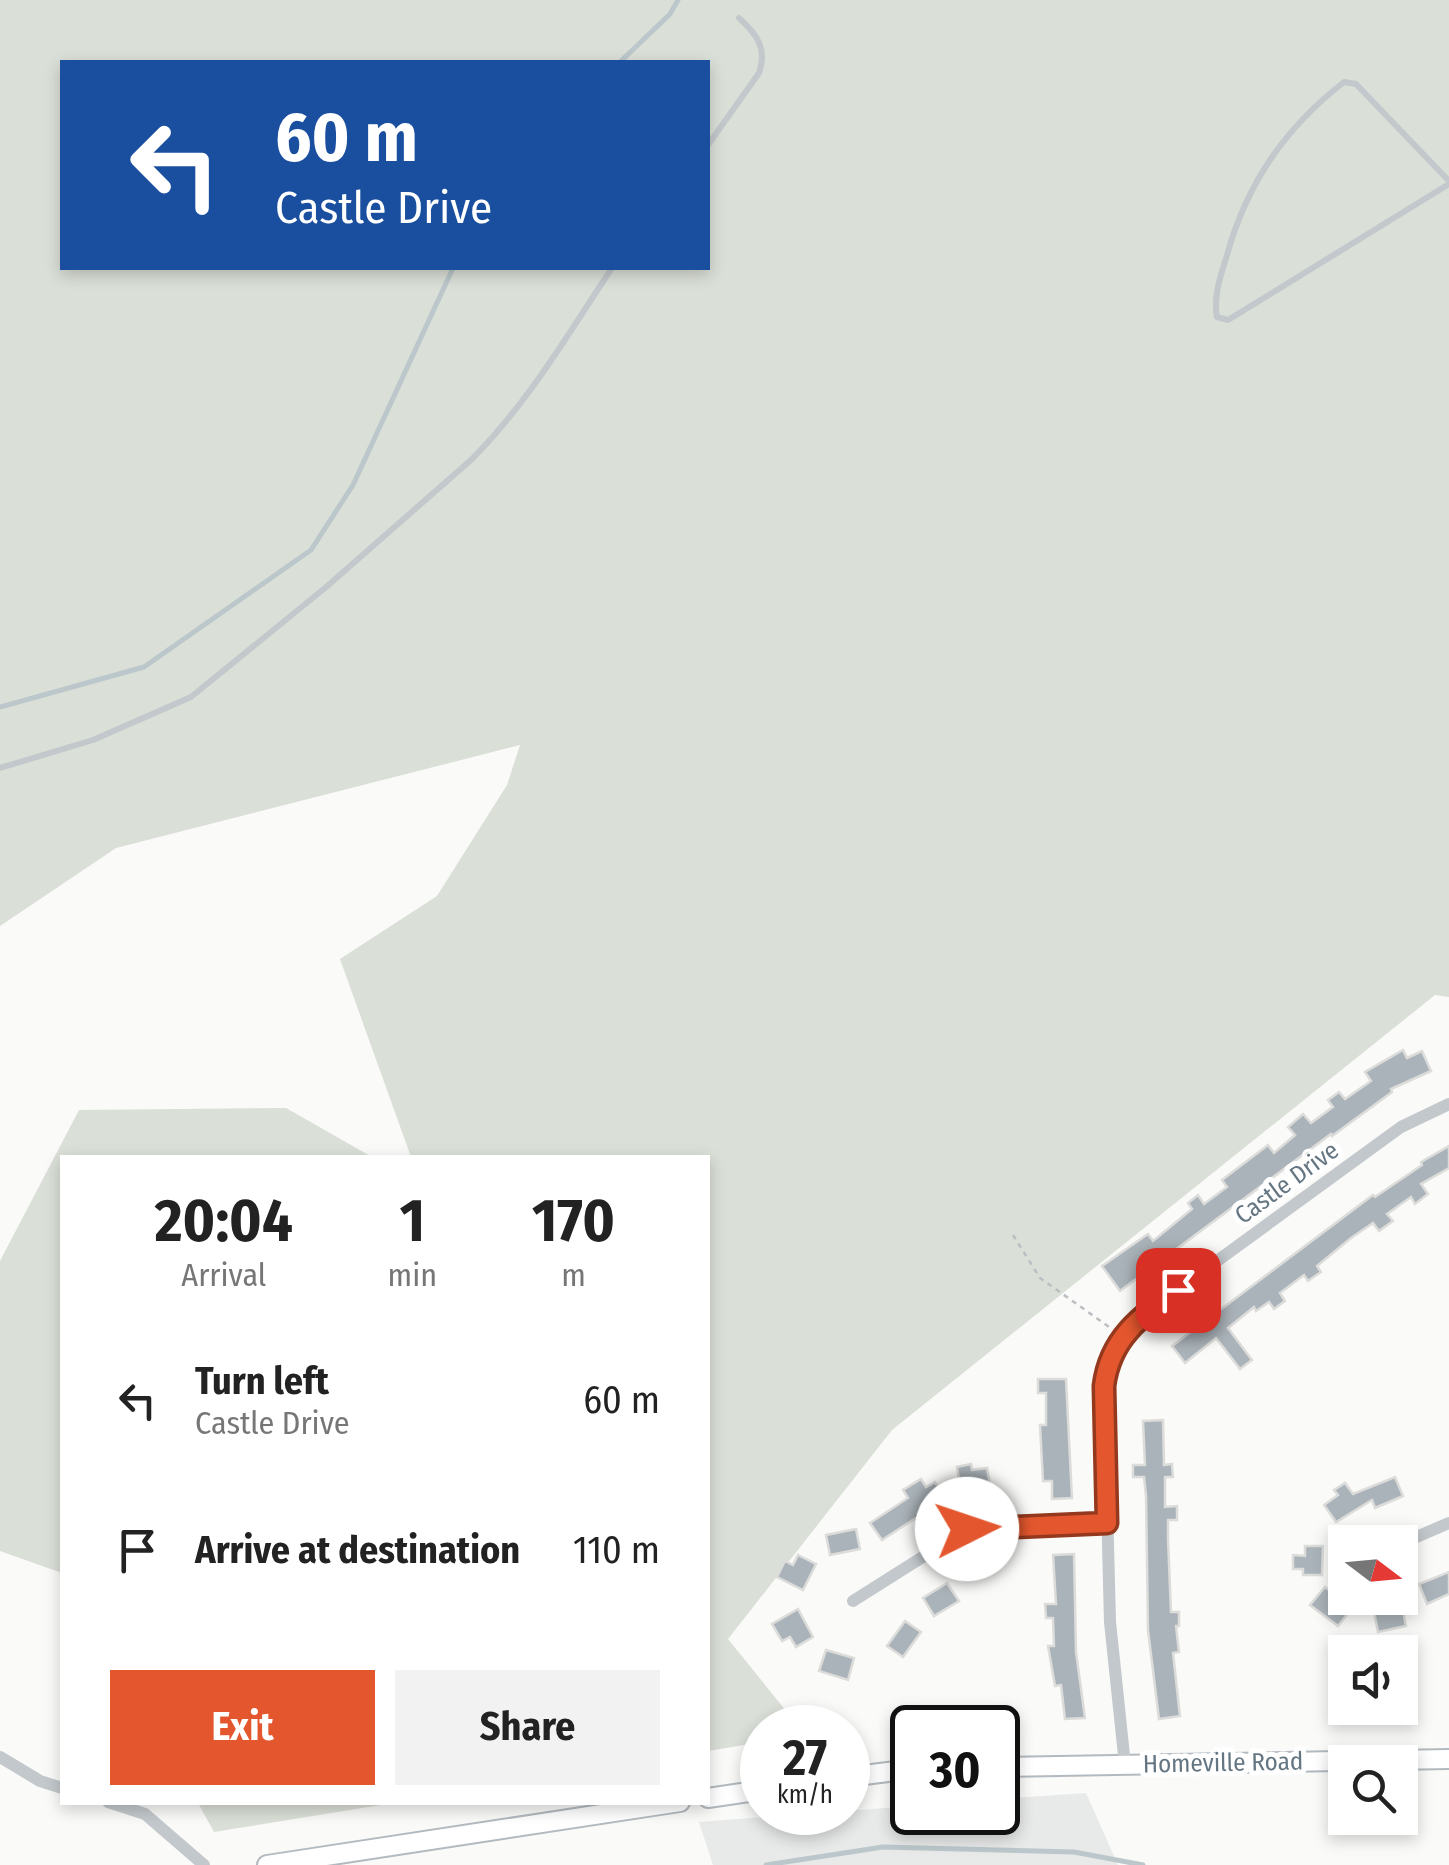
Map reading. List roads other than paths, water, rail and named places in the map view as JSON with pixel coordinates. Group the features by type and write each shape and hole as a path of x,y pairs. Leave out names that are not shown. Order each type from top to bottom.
{"street":[{"name":"Castle Drive","path":"1107,1523 1104,1386 1106,1367 1121,1336 1148,1312 1401,1127 1449,1104"},
{"path":"853,1601 967,1529 1107,1523 1111,1636 1125,1764"},
{"path":"1418,1536 1449,1523"},
{"path":"0,1758 40,1781 60,1787"},
{"name":"Homeville Road","path":"1020,1766 1449,1759"},
{"path":"710,1798 740,1793"},
{"path":"117,1805 145,1814 204,1865"},
{"path":"268,1865 660,1805"}],"lane":[{"path":"710,142 763,63 762,46 753,30 739,18"},
{"path":"1344,82 1356,84 1449,182 1228,320 1218,317 1221,275 1236,221 1254,184 1272,152 1291,130 1344,82"},
{"path":"0,768 93,740 191,698 266,638 501,430 611,270"}],"waterway":[{"path":"622,60 670,14 678,0"},
{"path":"0,707 144,667 311,550 353,485 452,270"},
{"path":"766,1865 883,1847 1074,1852 1143,1865"}]}
